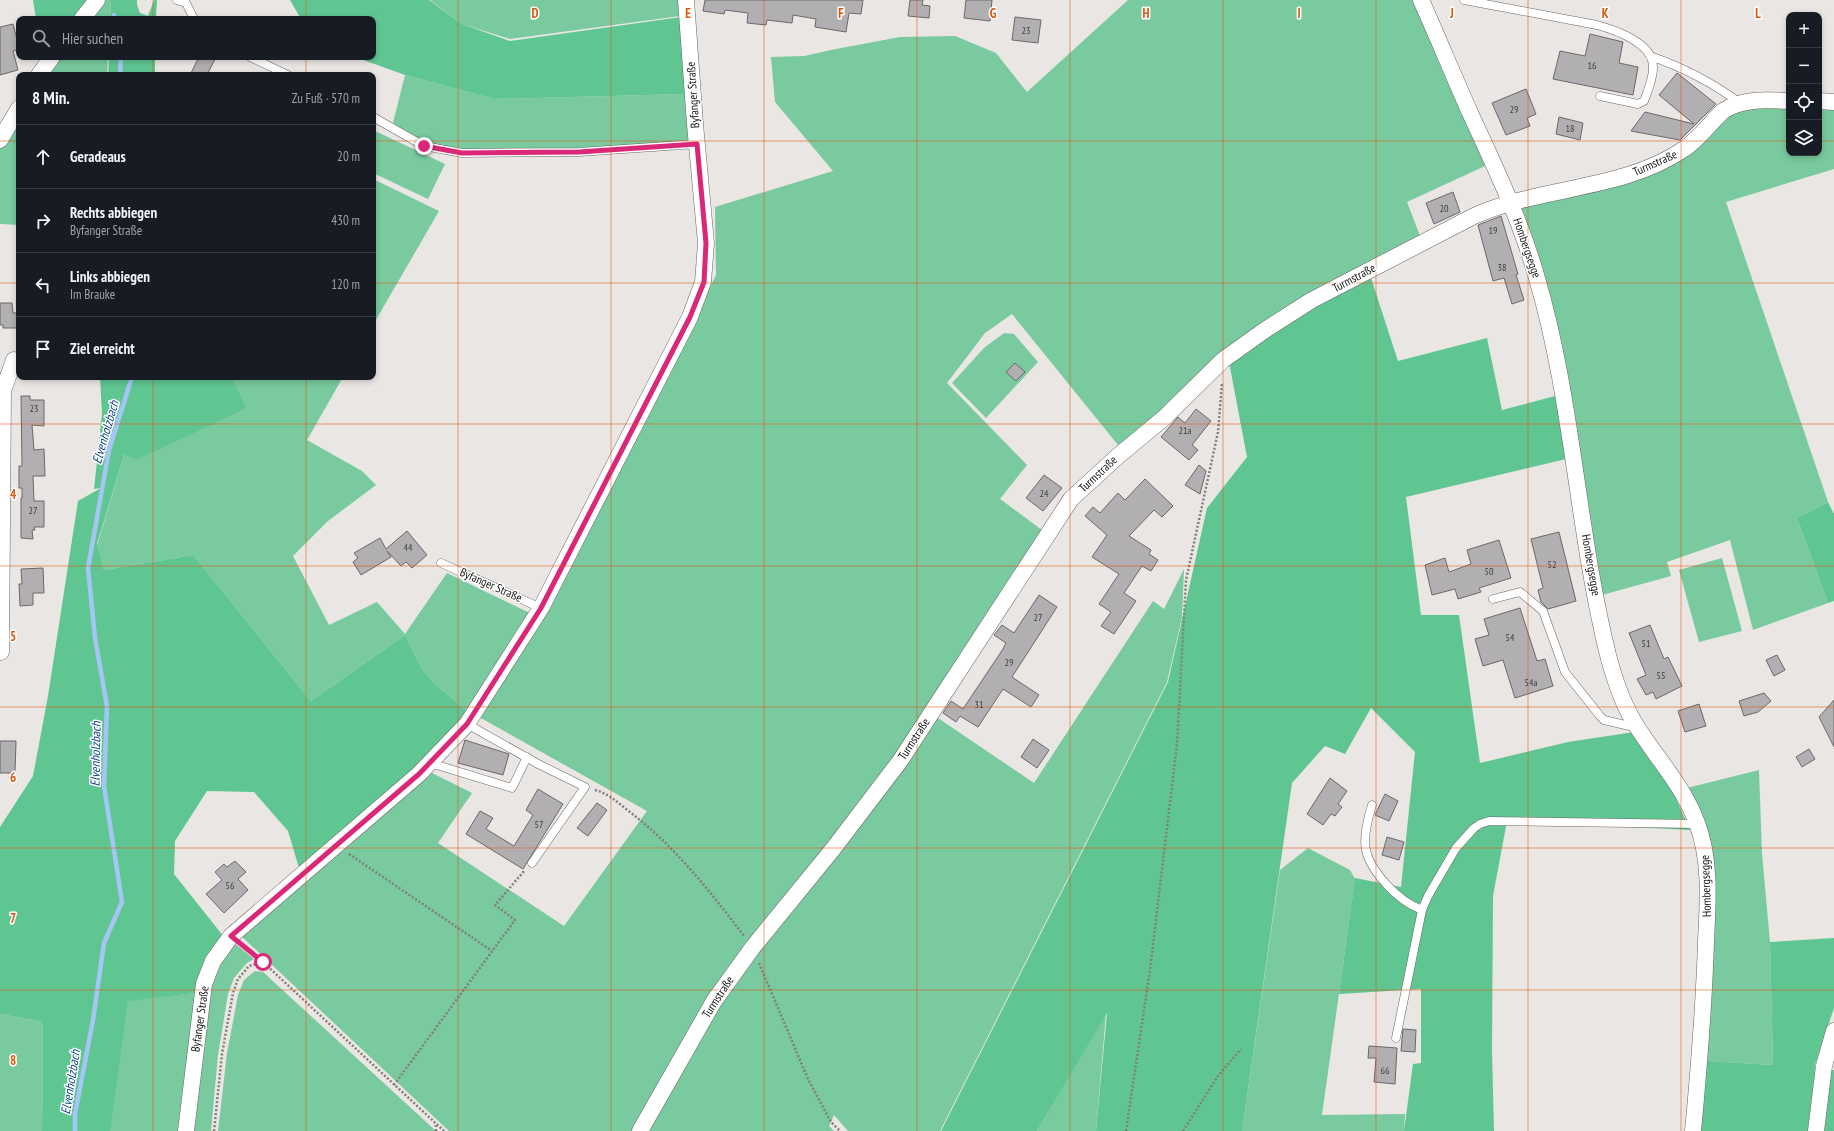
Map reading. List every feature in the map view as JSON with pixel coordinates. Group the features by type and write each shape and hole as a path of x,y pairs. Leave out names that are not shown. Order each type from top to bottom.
{"street":[{"path":"84,16 97,0"},
{"name":"Byfanger Straße","path":"186,1131 204,984 213,961 231,936 430,763 467,724 541,608 690,317 704,282 706,243 686,0"},
{"name":"Hombergsegge","path":"1422,0 1463,97 1511,203 1536,275 1554,349 1592,574 1609,659 1627,708 1638,728 1679,784 1698,824 1704,845 1706,860 1707,912 1701,1038 1693,1131"},
{"path":"42,72 50,60"},
{"name":"Turmstraße","path":"640,1131 714,1001 753,947 833,849 900,761 1034,553 1071,499 1118,456 1164,418 1223,360 1265,330 1312,300 1467,219 1493,208 1511,203 1632,174 1660,162 1686,148 1723,110 1730,106 1740,103 1769,100 1786,101"},
{"path":"1822,102 1834,102"},
{"path":"0,140 16,113"},
{"path":"1,652 3,391 14,360"},
{"path":"1816,1131 1824,1066 1834,1031"}],"lane":[{"path":"176,0 186,3 192,16"},
{"path":"1464,0 1609,28 1631,38 1650,56 1690,72 1723,90 1740,103"},
{"path":"1600,96 1638,104 1643,103 1654,68 1650,56"},
{"path":"256,60 282,72"},
{"path":"376,119 424,146 462,153 579,152 697,144"},
{"name":"Byfanger Straße","path":"441,563 541,608"},
{"path":"1493,599 1520,592 1543,612 1565,672 1600,716 1604,720 1638,728"},
{"path":"467,724 526,758 584,787 532,864"},
{"path":"430,763 512,788 526,758"},
{"path":"1372,805 1365,836 1365,847 1371,866 1397,895 1413,906 1422,910"},
{"path":"1396,1038 1422,910 1435,882 1456,848 1469,833 1480,824 1489,821 1698,824"}],"path":[{"path":"1126,1131 1150,970 1177,744 1186,580 1218,432 1223,360"},
{"path":"584,787 604,793 649,826 704,884 753,947 808,1079 831,1122 840,1131"},
{"path":"336,845 492,951"},
{"path":"394,1085 515,920 495,905 532,864"},
{"path":"231,936 263,962 444,1131"},
{"path":"214,1131 222,1054 232,992 238,979 250,966 263,962"},
{"path":"1183,1131 1218,1076 1241,1049"},
{"path":"436,1124 436,1131"}],"green space":[{"path":"33,0 91,0 79,16 36,16"},
{"path":"102,0 111,0 110,16 89,16"},
{"path":"111,0 137,0 140,13 148,16 110,16"},
{"path":"154,0 157,0 156,16 148,16"},
{"path":"290,0 429,0 462,24 510,41 681,17 686,94 494,99 405,75 363,60 376,60 376,16 299,16"},
{"path":"430,0 679,0 680,16 510,39 462,24"},
{"path":"1128,0 1416,0 1485,166 1407,202 1420,236 1310,297 1118,445 1012,314 985,333 947,383 1027,465 1000,499 1042,530 892,762 781,909 634,1131 449,1131 239,934 432,773 472,793 438,843 564,926 647,811 479,717 655,399 716,275 715,207 833,171 775,102 771,57 804,56 900,37 955,36 996,53 1027,92"},
{"path":"55,60 108,60 107,72 46,72"},
{"path":"109,60 155,60 155,72 108,72"},
{"path":"405,75 494,99 686,94 689,141 577,148 462,150 426,143 393,123"},
{"path":"1744,106 1786,106 1786,156 1822,156 1822,106 1834,106 1834,169 1726,202 1828,502 1797,518 1828,603 1753,630 1730,540 1667,562 1671,576 1602,595 1577,435 1553,311 1522,209 1538,202 1614,185"},
{"path":"16,119 16,225 0,224 0,148"},
{"path":"376,131 445,164 428,199 376,174"},
{"path":"376,180 439,211 376,320"},
{"path":"1370,275 1398,361 1487,338 1502,410 1555,396 1566,459 1406,497 1421,615 1459,615 1480,763 1568,742 1634,732 1666,776 1690,830 1507,821 1493,896 1492,1052 1494,1131 1404,1131 1413,1064 1421,1063 1421,989 1339,994 1355,878 1401,887 1415,752 1371,708 1345,754 1325,746 1292,783 1242,1131 1096,1131 1107,1013 1037,1131 941,1131 1168,682 1207,508 1247,457 1229,362 1266,334"},
{"path":"1004,333 1014,334 1038,362 986,418 952,383 984,348"},
{"path":"100,380 233,380 247,408 138,459 124,455 97,544 104,570 193,555 311,701 405,635 422,669 436,685 468,712 432,756 299,868 288,831 254,792 207,791 175,841 174,874 224,937 196,993 128,1001 110,1131 42,1131 43,1022 0,1014 0,827 33,776 48,696 78,501 101,488 94,489 102,414"},
{"path":"233,380 341,380 307,440 362,471 376,485 328,521 293,556 329,625 377,602 405,634 447,573 532,614 469,713 436,685 422,669 405,635 311,701 193,555 104,570 97,546 124,455 131,458 247,408"},
{"path":"1828,502 1834,514 1834,601 1828,603 1797,518"},
{"path":"1722,558 1742,631 1699,642 1679,570"},
{"path":"1184,569 1182,617 1167,682 940,1131 848,1131 834,1115 829,1126 834,1131 643,1131 702,1026 935,716 1034,783 1153,601 1164,609"},
{"path":"1759,770 1762,854 1770,942 1773,1065 1707,1061 1712,939 1687,788"},
{"path":"1308,848 1350,870 1355,879 1322,1115 1405,1114 1404,1131 1242,1131 1280,870"},
{"path":"1834,938 1834,1008 1815,1065 1813,1131 1699,1131 1707,1061 1773,1065 1770,942"},
{"path":"233,942 254,959 247,963 234,978 228,994 218,1055 211,1131 193,1131 212,982 220,961"},
{"path":"255,971 263,972 436,1131 218,1131 227,1053 238,995 244,980"},
{"path":"196,993 179,1131 109,1131 128,1000"},
{"path":"1106,1013 1096,1131 1037,1131"},
{"path":"0,1014 43,1022 42,1131 0,1131"},
{"path":"1826,1070 1834,1070 1834,1131 1823,1131"}],"building":[{"path":"705,0 863,0 861,14 849,13 846,32 815,27 816,19 793,15 792,23 767,20 766,25 747,23 748,13 725,10 724,14 703,11"},
{"path":"910,0 923,0 922,5 930,6 929,18 908,16"},
{"path":"966,0 992,0 990,21 964,18"},
{"path":"1015,17 1041,20 1038,43 1012,40"},
{"path":"13,24 16,36 16,50 13,51 18,70 0,75 0,27"},
{"path":"1590,34 1623,42 1619,63 1638,67 1633,95 1553,79 1560,51 1585,56"},
{"path":"198,60 214,60 208,72 192,72"},
{"path":"1677,73 1716,104 1680,140 1631,131 1645,112 1694,124 1659,95"},
{"path":"1526,89 1536,114 1527,118 1530,126 1506,135 1492,103"},
{"path":"1559,117 1583,123 1580,140 1556,134"},
{"path":"1453,192 1460,212 1434,224 1426,203"},
{"path":"1501,216 1524,300 1512,304 1504,278 1493,281 1478,225"},
{"path":"0,303 12,303 13,313 16,313 16,328 3,328 3,325 0,325"},
{"path":"1015,363 1025,372 1016,381 1006,372"},
{"path":"21,396 30,396 30,400 44,400 44,426 32,425 34,450 44,449 45,476 33,476 34,501 44,501 44,527 34,527 35,530 32,530 33,539 21,538 22,488 19,488 19,466 22,466"},
{"path":"1196,409 1211,421 1192,445 1198,450 1189,460 1161,437 1178,417 1185,423"},
{"path":"1199,465 1206,471 1200,494 1185,485"},
{"path":"1044,475 1062,488 1043,511 1026,498"},
{"path":"1145,479 1173,506 1162,517 1154,510 1129,536 1151,550 1149,554 1158,560 1151,571 1142,566 1124,593 1136,601 1114,634 1101,626 1111,612 1099,604 1119,574 1092,557 1107,535 1085,516 1093,507 1100,513 1118,493 1125,500"},
{"path":"407,531 427,555 412,568 406,562 401,566 387,551 391,557 361,575 353,562 358,558 354,553 380,538 386,549"},
{"path":"1559,532 1576,601 1548,609 1541,602 1538,590 1543,588 1531,539"},
{"path":"1499,540 1511,578 1479,588 1481,592 1458,599 1455,589 1432,595 1425,565 1445,558 1449,572 1471,564 1467,550"},
{"path":"43,568 44,593 33,593 33,605 20,606 19,584 22,584 21,569"},
{"path":"1039,595 1057,607 1012,677 1039,695 1031,707 1003,689 978,727 960,716 956,722 943,713 951,701 963,709 1006,643 994,635 1002,625 1014,633"},
{"path":"1520,608 1537,661 1545,659 1553,686 1515,698 1503,660 1483,666 1475,639 1489,635 1484,619"},
{"path":"1650,625 1664,659 1668,657 1682,686 1656,699 1653,692 1646,695 1637,679 1646,675 1629,633"},
{"path":"1777,655 1785,670 1774,676 1766,660"},
{"path":"1764,693 1771,701 1758,712 1744,716 1739,701"},
{"path":"1834,700 1834,747 1819,717"},
{"path":"1699,704 1706,726 1685,732 1678,711"},
{"path":"1033,739 1049,750 1037,768 1021,757"},
{"path":"465,740 509,754 503,775 458,763"},
{"path":"0,741 16,741 15,773 0,773"},
{"path":"1809,749 1815,759 1802,767 1796,757"},
{"path":"1330,778 1347,791 1338,804 1342,807 1335,816 1331,814 1323,825 1307,814"},
{"path":"538,789 563,804 523,869 466,834 480,811 493,818 486,829 514,846 533,815 526,810"},
{"path":"1385,794 1398,801 1389,821 1375,815"},
{"path":"597,803 607,810 588,836 577,828"},
{"path":"1387,837 1404,842 1399,860 1382,855"},
{"path":"235,861 246,872 238,879 248,890 224,913 206,894 222,880 215,872 224,864 227,867"},
{"path":"1403,1029 1416,1030 1415,1052 1401,1051"},
{"path":"1369,1046 1397,1048 1395,1084 1374,1082 1376,1058 1368,1058"}],"waterway":[{"name":"Elvenholzbach","path":"120,72 121,60"},
{"name":"Elvenholzbach","path":"75,1131 75,1114 93,1020 104,943 122,902 104,786 107,706 95,638 88,568 109,450 131,380"}],"route":[{"path":"263,962 231,936 419,774 467,724 541,608 690,317 704,282 706,243 697,144 579,152 462,153 424,146"}]}
